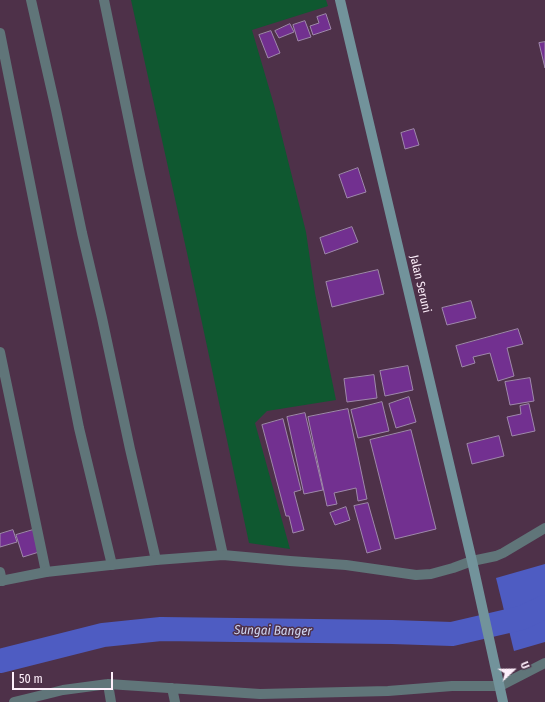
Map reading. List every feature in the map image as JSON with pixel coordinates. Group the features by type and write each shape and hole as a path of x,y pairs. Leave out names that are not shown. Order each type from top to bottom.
{"main road":[{"name":"Jalan Seruni","path":"340,0 475,573 503,702"}],"street":[{"path":"31,0 156,560"},
{"path":"104,0 139,170 223,555"},
{"path":"0,33 79,428 112,565"},
{"path":"0,352 46,572"},
{"path":"1,578 156,560 223,555 346,565 416,575 431,574 502,553 545,528"},
{"path":"14,702 63,690 108,684 302,697 388,691 499,682 545,663"},
{"path":"108,684 111,702"},
{"path":"172,688 175,702"}],"green space":[{"path":"131,0 326,0 328,6 252,30 274,105 306,232 315,293 336,400 267,411 255,423 290,549 249,543"}],"water":[{"path":"545,564 545,642 514,651 496,578"}],"building":[{"path":"326,14 331,29 313,35 310,26 319,23 317,17"},
{"path":"305,21 311,37 298,41 293,25"},
{"path":"290,24 294,32 279,38 275,31"},
{"path":"271,31 280,53 268,58 259,35"},
{"path":"545,42 545,68 539,43"},
{"path":"414,129 419,145 405,149 401,133"},
{"path":"358,168 366,192 347,198 339,175"},
{"path":"352,227 358,242 325,254 320,238"},
{"path":"378,270 384,294 332,307 326,282"},
{"path":"471,301 476,318 447,325 442,308"},
{"path":"518,329 523,344 507,348 514,376 498,381 490,353 473,357 475,363 462,367 456,346"},
{"path":"408,366 413,390 385,396 380,371"},
{"path":"374,375 377,398 347,402 344,379"},
{"path":"530,378 534,401 510,405 505,382"},
{"path":"409,397 416,422 396,428 389,404"},
{"path":"382,402 389,431 358,438 351,410"},
{"path":"529,404 535,431 512,436 507,417 521,414 520,406"},
{"path":"348,409 367,499 358,501 356,488 334,493 337,504 327,506 308,417"},
{"path":"305,413 323,490 304,494 287,417"},
{"path":"283,419 301,490 294,492 304,530 293,533 289,516 286,516 262,425"},
{"path":"411,430 436,529 395,539 370,440"},
{"path":"499,436 504,456 472,464 467,444"},
{"path":"368,503 381,549 367,553 354,506"},
{"path":"346,507 350,520 335,525 330,513"},
{"path":"13,530 17,542 0,547 0,534"},
{"path":"33,530 39,552 23,557 16,535"}],"waterway":[{"name":"Sungai Banger","path":"0,661 103,635 161,629 452,634 521,618 545,607"}]}
